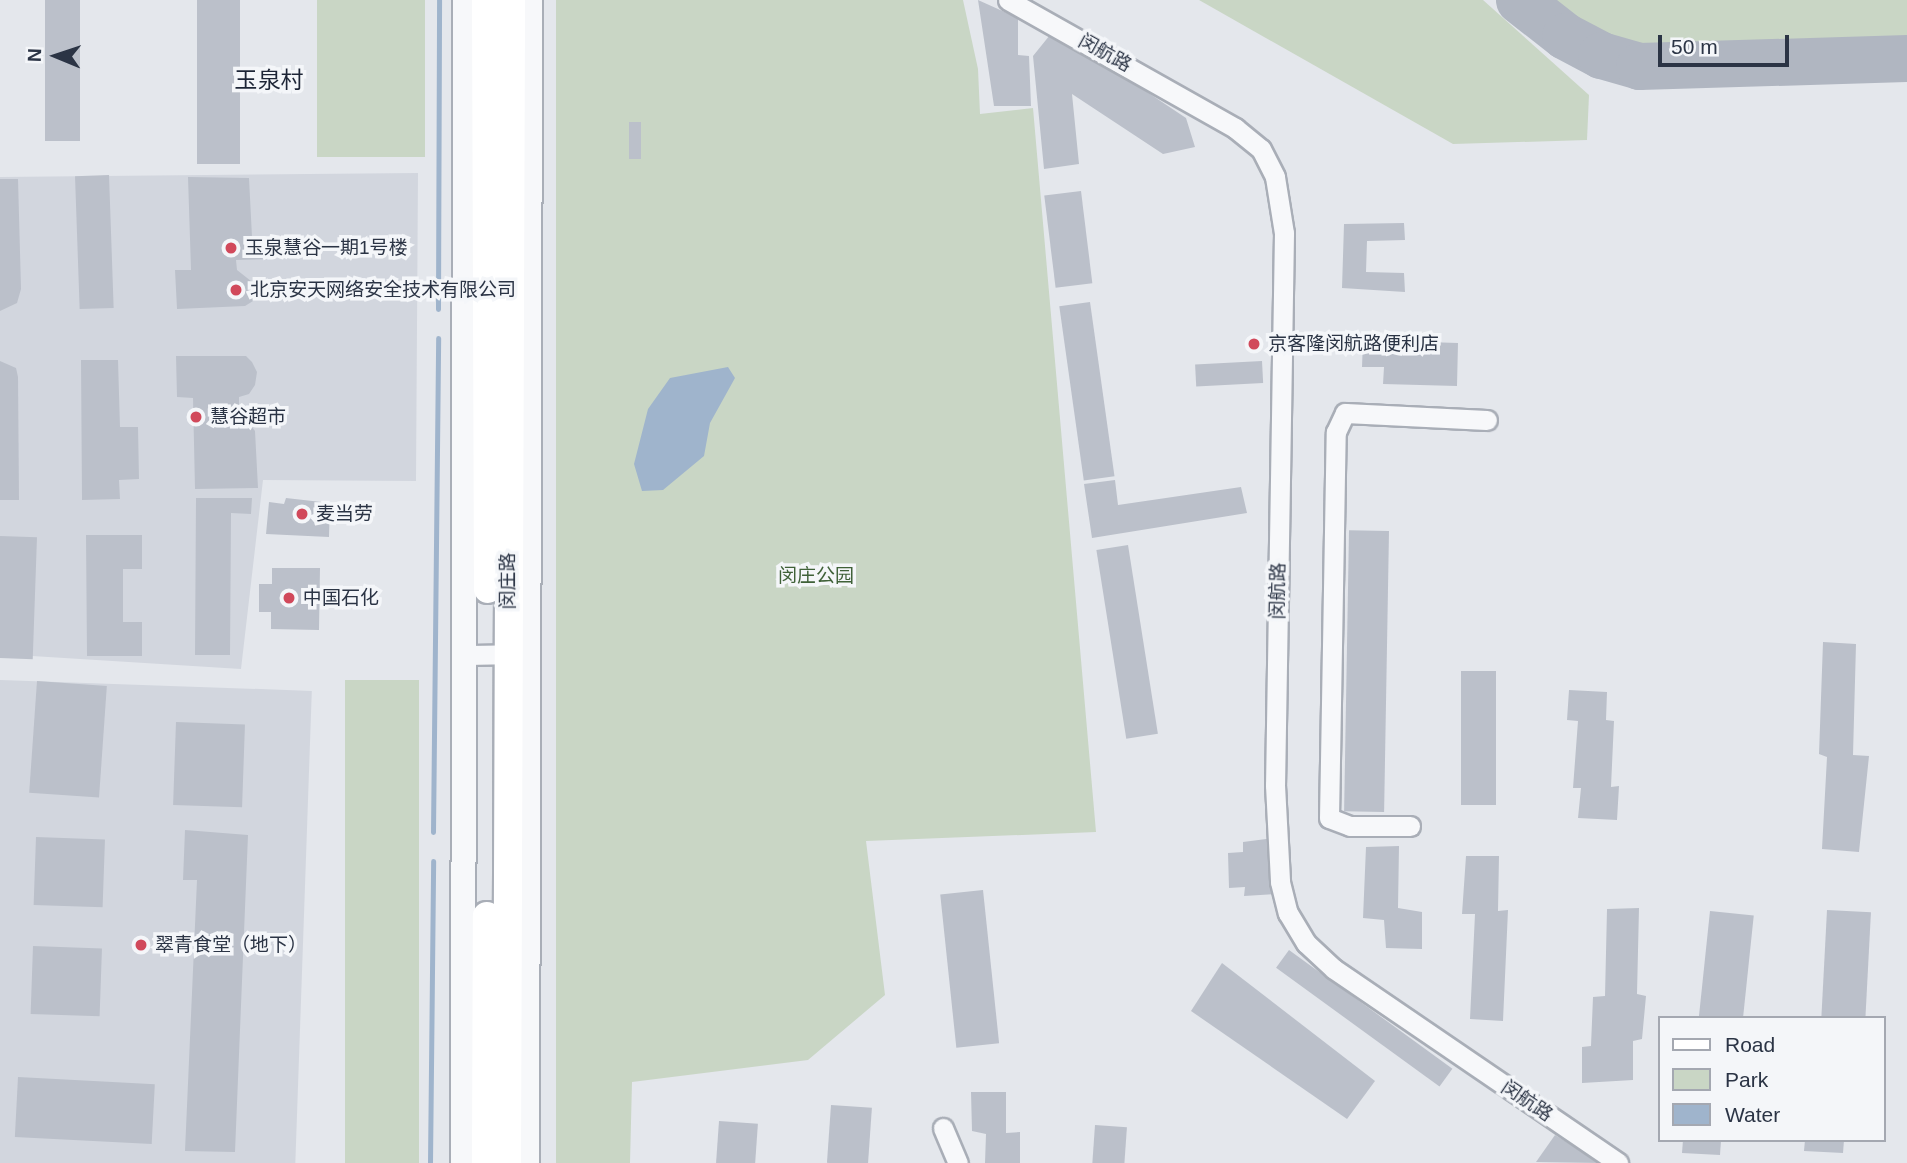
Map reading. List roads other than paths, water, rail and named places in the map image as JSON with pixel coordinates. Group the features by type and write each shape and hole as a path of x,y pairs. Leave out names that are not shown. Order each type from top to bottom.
{"main road":[{"name":"闵庄路","path":"486,0 507,1163"},
{"name":"闵庄路","path":"486,1163 511,0"}],"street":[{"name":"闵庄路","path":"465,0 497,654 527,1163"},
{"name":"闵庄路","path":"463,1163 497,654 530,0"},
{"name":"闵航路","path":"1008,0 1235,128 1261,149 1275,177 1284,233 1275,785 1280,881 1288,913 1306,943 1334,969 1618,1163"},
{"path":"1410,825 1350,826 1329,818 1336,432 1345,413 1487,420"},
{"path":"943,1128 958,1163"}],"water":[{"path":"728,367 735,378 710,423 704,456 663,490 642,491 634,464 648,409 670,378"}],"waterway":[{"path":"438,309 439,0"},
{"path":"433,832 438,338"},
{"path":"430,1163 433,861"}],"place":[{"name":"玉泉慧谷一期1号楼","path":"231,248"},
{"name":"北京安天网络安全技术有限公司","path":"236,290"},
{"name":"京客隆闵航路便利店","path":"1254,344"},
{"name":"慧谷超市","path":"196,417"},
{"name":"麦当劳","path":"302,514"},
{"name":"中国石化","path":"289,598"},
{"name":"翠青食堂（地下）","path":"141,945"}],"district":[{"name":"玉泉村","path":"269,80"}],"park label":[{"name":"闵庄公园","path":"816,576"}]}
